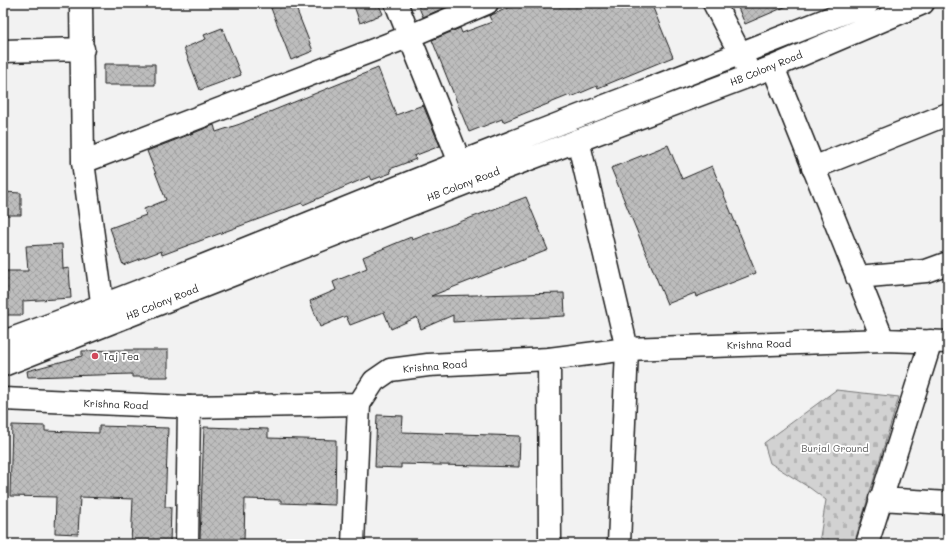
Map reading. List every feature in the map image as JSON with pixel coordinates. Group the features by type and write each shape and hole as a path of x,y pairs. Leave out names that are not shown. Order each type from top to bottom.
{"street":[{"path":"3,342 103,316 83,162 83,49 81,3"},
{"path":"396,3 464,172 740,55 868,3"},
{"path":"83,162 410,36 487,3"},
{"path":"714,3 751,75"},
{"name":"HB Colony Road","path":"3,365 103,316 464,172 578,140 773,67 924,3"},
{"path":"3,51 83,49"},
{"path":"773,67 857,277 884,340"},
{"path":"813,168 948,114"},
{"path":"578,140 627,349 619,544"},
{"path":"857,277 926,271 948,263"},
{"name":"Krishna Road","path":"3,399 189,407 358,404 374,380 390,370 428,365 549,359 627,349 884,340 940,342"},
{"path":"867,544 880,499 940,342"},
{"path":"549,359 550,544"},
{"path":"352,544 358,404"},
{"path":"187,544 189,407"},
{"path":"880,499 948,503"}],"green space":[{"name":"Burial Ground","path":"836,390 899,397 854,544 829,544 820,537 826,500 770,463 764,443"}],"building":[{"path":"269,3 294,3 313,51 291,60"},
{"path":"353,3 378,3 383,14 360,23"},
{"path":"417,3 442,3 444,8 423,17"},
{"path":"520,3 651,3 673,57 598,88 597,86 571,97 570,95 503,122 502,119 469,132 432,40 460,28 462,33 492,22 489,16"},
{"path":"736,3 794,3 745,24"},
{"path":"222,28 241,75 200,90 184,48 206,39 204,35"},
{"path":"104,64 155,64 155,85 104,85"},
{"path":"378,68 396,115 423,105 440,146 414,156 416,159 390,169 391,173 372,180 370,176 303,205 302,203 162,255 161,251 123,265 110,228 146,215 144,209 166,200 147,151 214,125 216,132 240,124"},
{"path":"668,145 682,179 712,166 756,273 696,297 695,293 667,304 611,168"},
{"path":"3,192 21,193 21,215 3,215"},
{"path":"526,197 548,250 431,296 564,293 565,316 453,322 453,315 421,329 417,317 391,329 384,312 350,325 346,316 320,327 310,301 336,290 333,282 367,268 363,257 411,237 412,240"},
{"path":"62,244 63,269 69,268 71,298 23,301 23,315 3,315 3,271 28,271 26,246"},
{"path":"168,350 168,377 132,377 132,374 28,377 27,371 82,356 82,351"},
{"path":"377,415 403,416 402,432 520,436 519,467 401,464 401,468 375,467"},
{"path":"12,425 45,426 45,431 99,433 99,426 168,428 165,507 171,507 170,544 131,544 133,499 80,497 78,534 55,533 56,497 10,496"},
{"path":"204,427 268,429 268,438 336,440 335,505 281,503 281,500 245,499 244,541 200,540"}],"place":[{"name":"Taj Tea","path":"95,356"}]}
